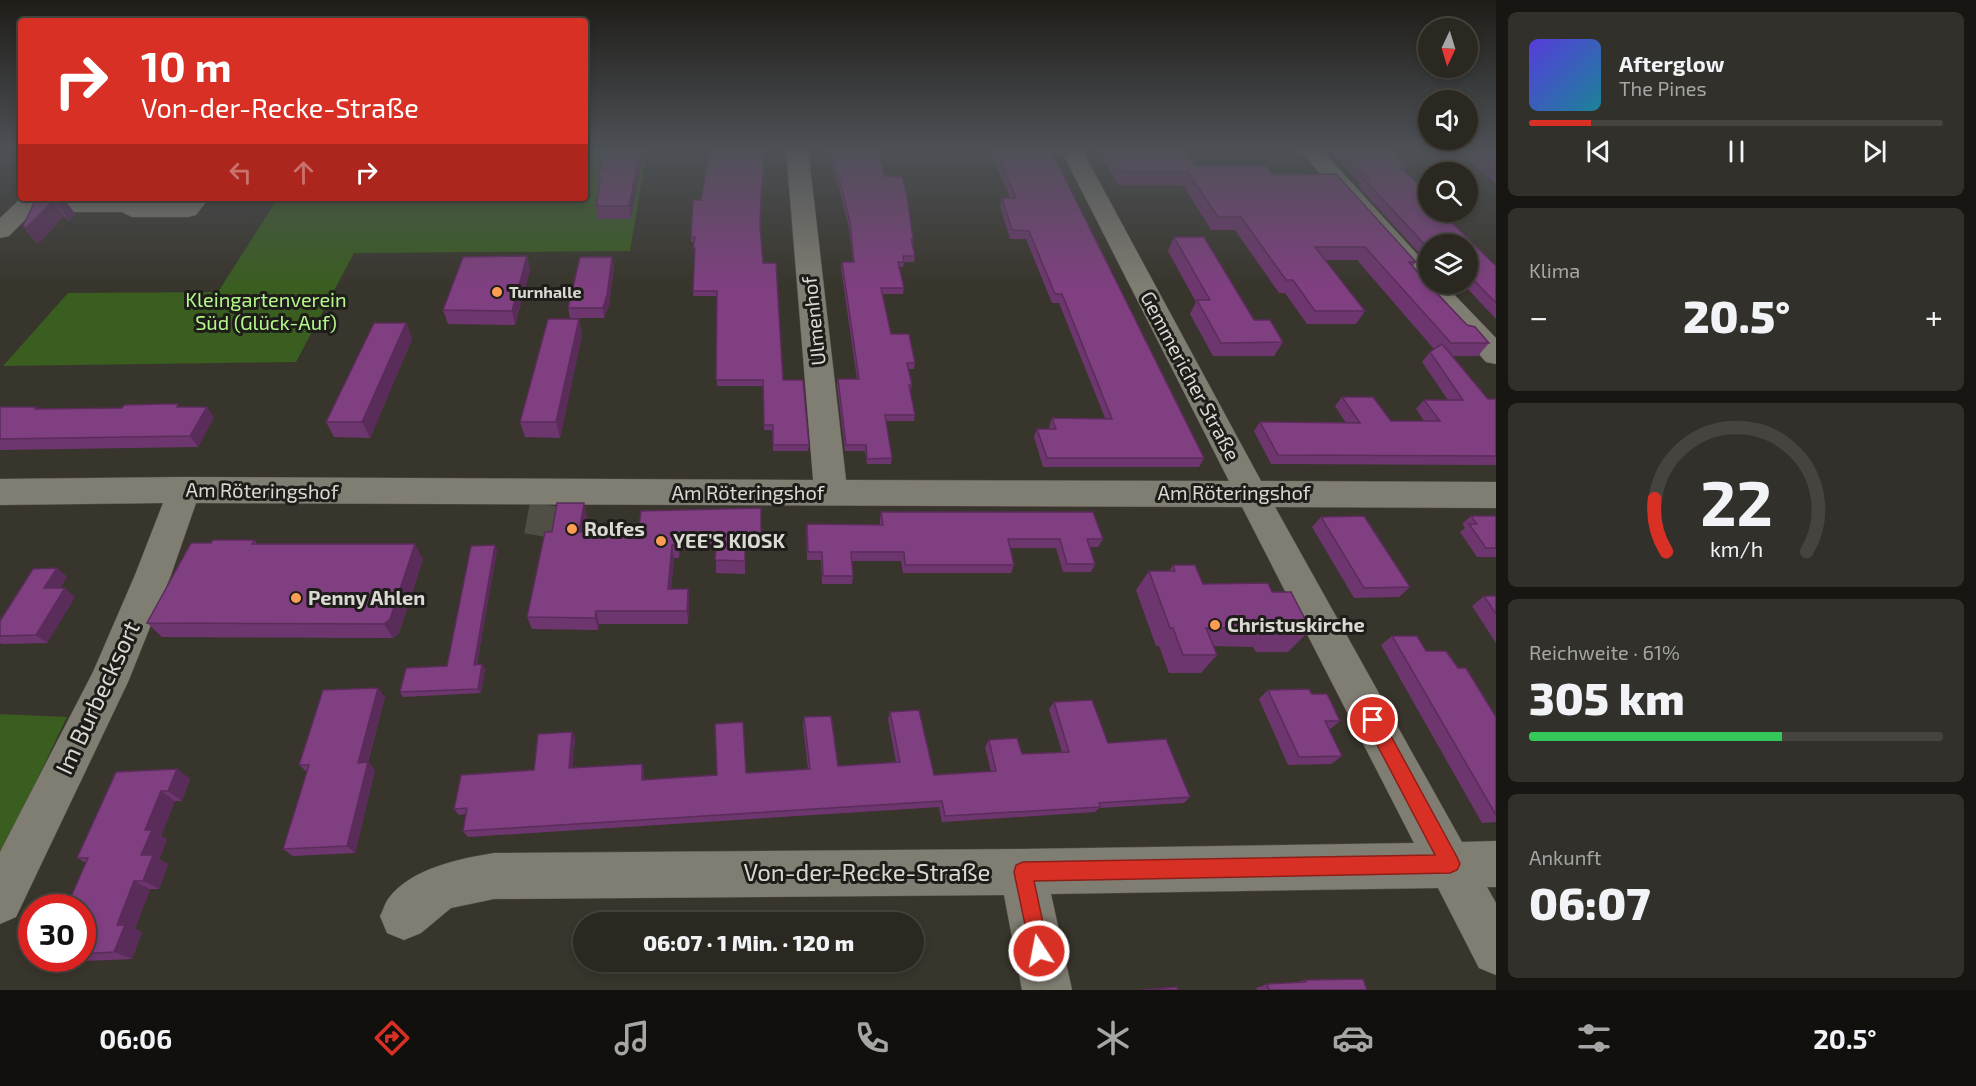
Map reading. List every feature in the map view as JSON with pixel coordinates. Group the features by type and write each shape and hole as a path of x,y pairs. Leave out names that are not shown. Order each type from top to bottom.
{"street":[{"name":"Ulmenhof","path":"802,194 831,493"},
{"name":"Gemmericher Straße","path":"1094,194 1496,951"},
{"path":"1350,194 1418,270"},
{"path":"0,231 29,201 140,201"},
{"path":"140,201 132,210 188,210 195,201"},
{"path":"1440,294 1496,355"},
{"name":"Am Röteringshof","path":"0,492 184,490 1496,495"},
{"name":"Im Burbecksort","path":"0,900 108,682 153,575 184,490"},
{"name":"Von-der-Recke-Straße","path":"404,916 418,901 449,884 494,876 1023,872 1496,864"},
{"path":"1023,872 1047,990"}],"green space":[{"name":"Kleingartenverein Süd (Glück-Auf)","path":"588,194 639,194 630,251 354,253 296,362 3,366 68,293 218,292 276,201 588,201"},
{"path":"0,714 67,717 0,857"}],"building":[{"path":"598,194 631,194 629,206 596,206"},
{"path":"702,194 761,194 760,225 763,263 776,263 783,380 803,380 809,445 773,445 773,425 764,425 763,380 716,380 717,291 693,291 695,237 691,237 693,200 701,200"},
{"path":"843,194 907,194 915,256 903,256 904,262 898,262 904,288 881,288 891,334 909,334 915,363 907,363 915,415 885,415 892,458 867,459 866,445 846,445 838,379 859,379 842,262 854,262 850,222"},
{"path":"1014,194 1073,194 1204,458 1047,458 1037,429 1056,429 1052,418 1112,419 1062,294 1055,294 1029,231 1012,230 1002,198 1016,198"},
{"path":"1203,194 1354,194 1416,262 1409,262 1418,272 1418,294 1438,294 1467,325 1475,327 1489,343 1451,343 1365,247 1315,247 1365,311 1315,311 1293,280 1286,280 1241,217 1218,217"},
{"path":"1378,194 1418,194 1418,222 1451,222 1463,234 1418,234 1418,237"},
{"path":"35,201 53,201 26,228 23,226"},
{"path":"1174,237 1204,237 1254,320 1270,320 1283,342 1221,343 1197,300 1210,300"},
{"path":"1478,248 1496,266 1496,303 1478,284"},
{"path":"527,256 512,311 443,310 463,257"},
{"path":"580,257 612,257 603,308 568,308"},
{"path":"548,319 579,319 556,422 520,422"},
{"path":"374,323 406,323 362,422 326,422"},
{"path":"1442,344 1488,399 1496,401 1496,456 1278,455 1260,422 1360,423 1342,397 1373,397 1391,421 1440,421 1424,400 1463,400 1430,352"},
{"path":"178,404 177,407 207,407 190,436 0,439 0,407 122,408 124,405"},
{"path":"557,503 584,503 579,532 638,532 641,511 761,508 761,537 745,537 745,561 715,560 717,537 678,537 678,545 672,545 668,589 688,589 687,611 596,611 595,618 527,617 545,532 552,532"},
{"path":"881,512 1093,512 1103,539 1087,539 1095,564 1067,564 1060,539 1008,539 1014,565 905,565 904,552 851,552 853,576 823,576 822,552 808,552 807,524 883,525"},
{"path":"1364,516 1410,587 1364,588 1321,517"},
{"path":"1471,516 1496,516 1496,548 1486,548 1469,524 1477,524"},
{"name":"Penny Ahlen","path":"213,540 254,540 252,544 415,544 390,619 384,624 147,623 191,543 211,543"},
{"path":"495,545 474,665 482,664 478,689 400,692 406,668 447,666 471,546"},
{"path":"1173,565 1195,565 1203,584 1268,583 1272,592 1291,592 1306,621 1299,621 1306,634 1273,634 1270,628 1206,628 1217,655 1183,655 1173,628 1170,628 1149,571 1175,571"},
{"path":"57,568 44,588 65,588 36,635 0,636 0,621 33,569"},
{"path":"1484,596 1496,596 1496,614"},
{"path":"1392,636 1417,636 1426,651 1446,651 1458,668 1466,668 1496,717 1496,815"},
{"path":"378,688 358,763 368,762 347,846 283,849 309,765 299,765 323,690"},
{"path":"1309,689 1312,694 1327,694 1340,721 1325,721 1342,756 1299,757 1268,690"},
{"path":"1092,700 1108,743 1166,739 1190,797 1099,803 1100,807 945,816 942,801 463,831 467,808 454,809 461,775 534,770 538,734 572,732 569,768 642,764 642,780 717,775 715,724 743,722 746,773 810,769 804,717 831,716 838,766 900,762 890,712 919,710 934,775 996,771 989,740 1017,738 1022,754 1069,752 1054,702"},
{"path":"177,769 168,791 161,791 145,830 152,830 141,855 153,855 143,881 134,881 117,925 125,925 114,952 96,953 96,894 72,894 88,858 77,858 116,772"},
{"path":"1363,979 1367,990 1269,990 1267,984 1306,982 1305,980"},
{"path":"1177,987 1178,990 1141,990"}],"tunnel":[{"path":"540,536 548,492"}],"place":[{"name":"Turnhalle","path":"497,292"},
{"name":"Rolfes","path":"572,529"},
{"name":"YEE'S KIOSK","path":"661,541"},
{"name":"Penny Ahlen","path":"296,598"},
{"name":"Christuskirche","path":"1215,625"}],"route":[{"path":"1039,951 1023,872 1450,864 1373,720"}]}
